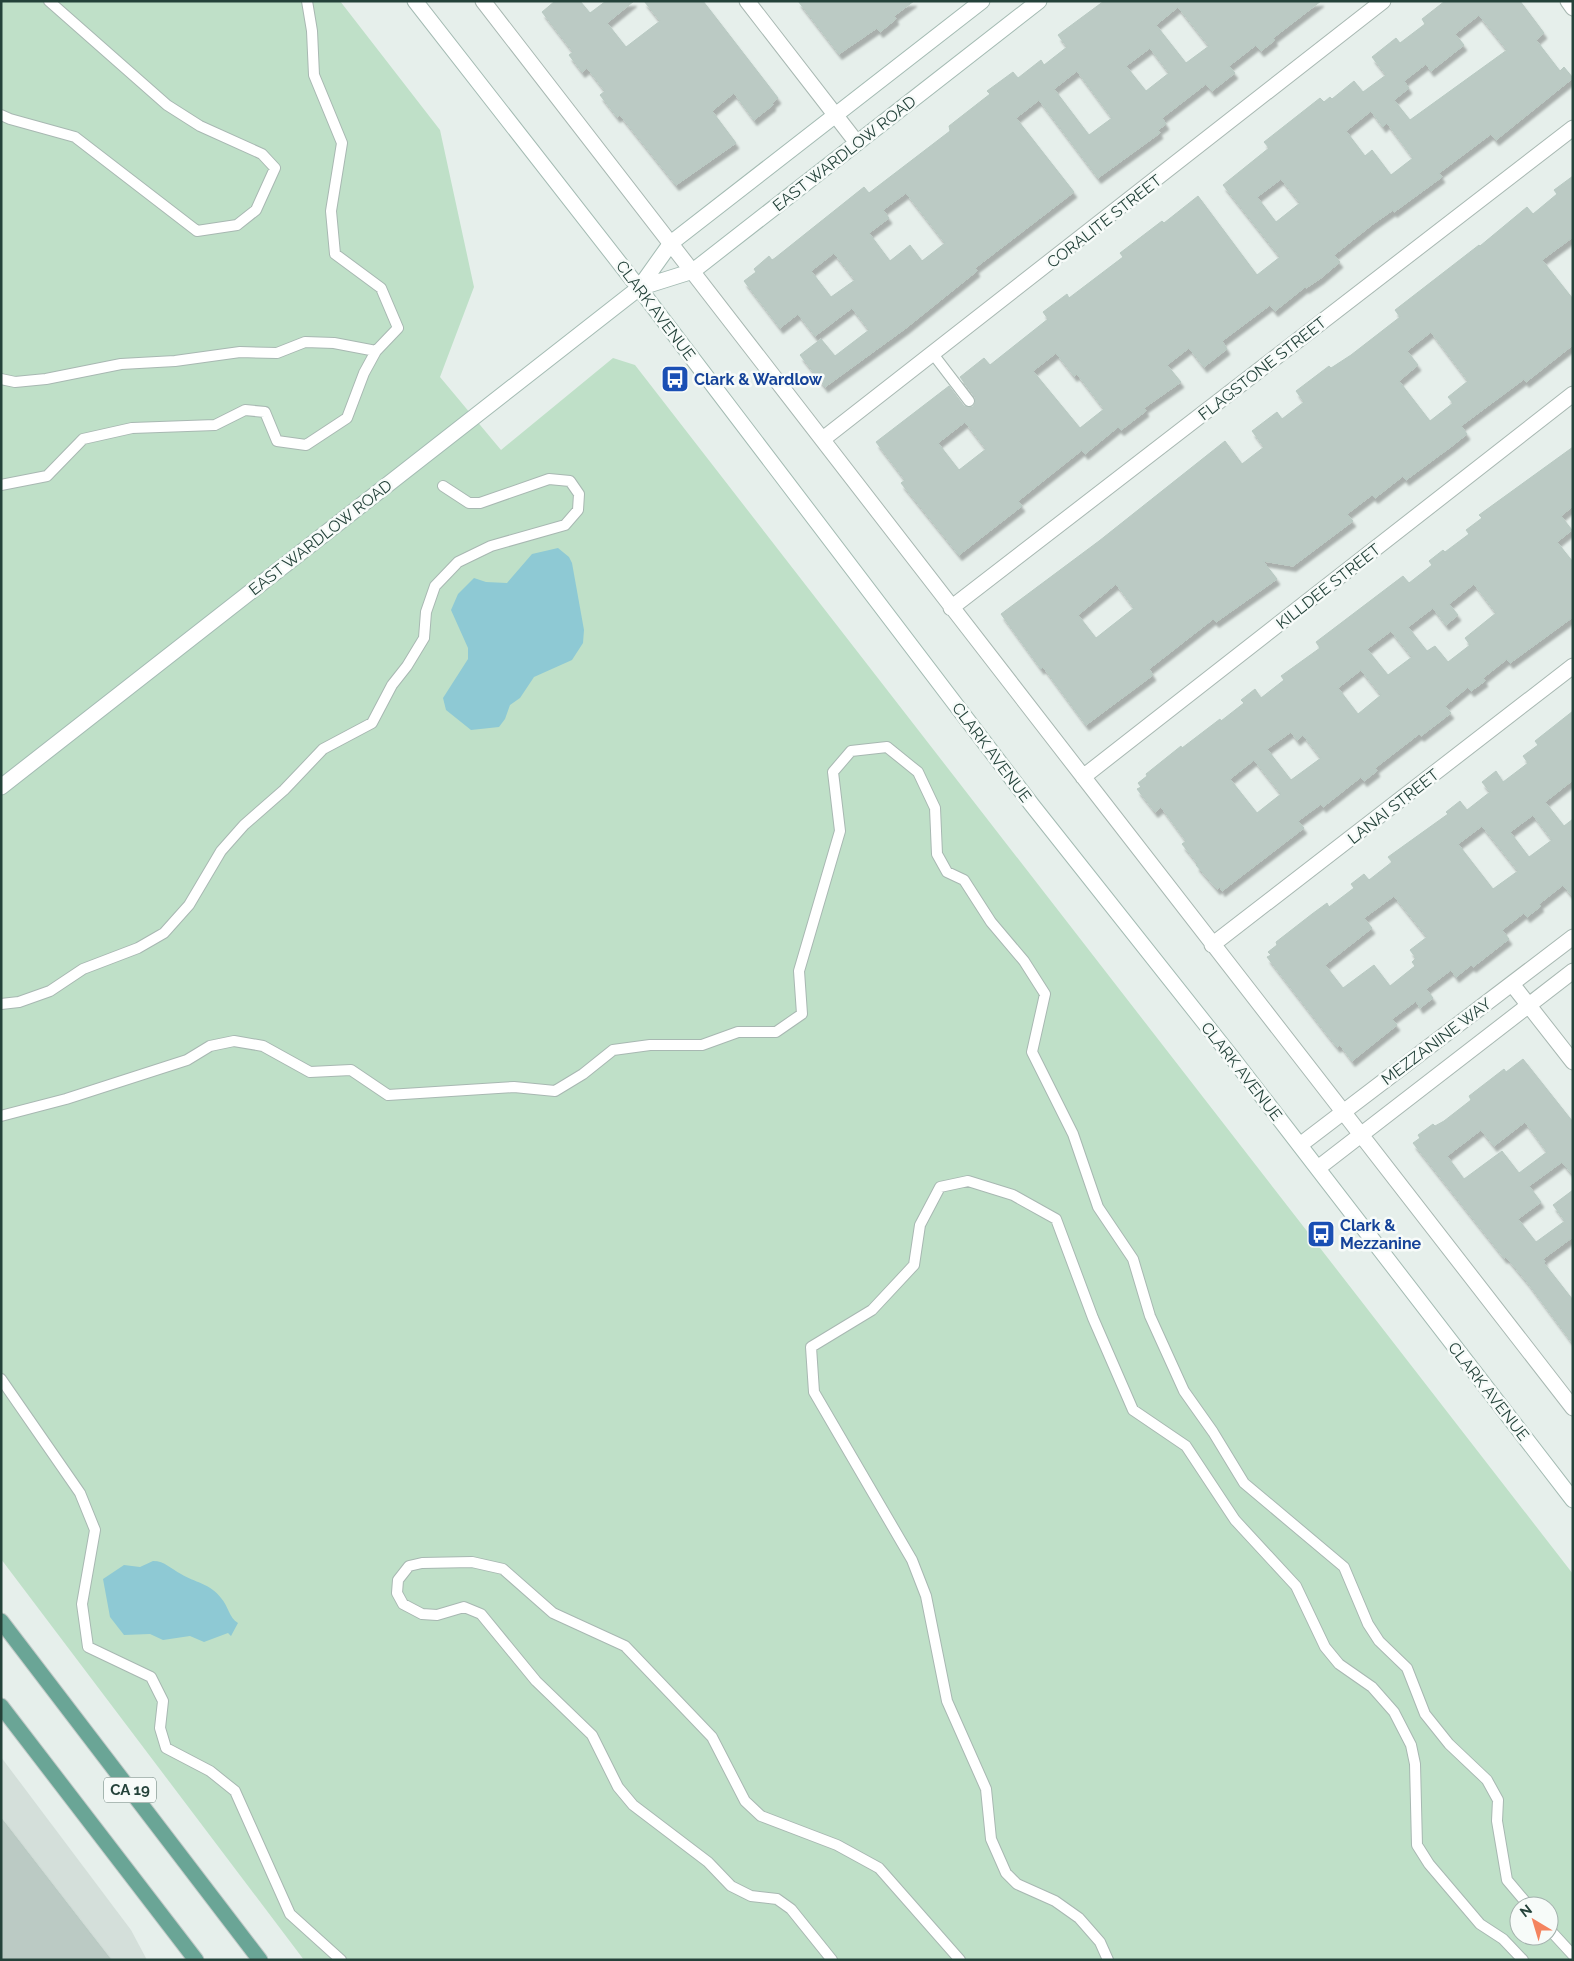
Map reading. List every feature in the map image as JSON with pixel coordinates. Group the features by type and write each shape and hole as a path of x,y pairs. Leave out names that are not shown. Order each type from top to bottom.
{"main road":[{"name":"CA 19","path":"1,1620 260,1960"},
{"name":"CA 19","path":"1,1706 196,1960"}],"street":[{"name":"CLARK AVENUE","path":"415,1 639,288 1032,805 1318,1168 1573,1500"},
{"path":"483,1 1212,945 1573,1408"},
{"path":"748,1 857,143"},
{"name":"EAST WARDLOW ROAD","path":"1,787 639,288 671,243 982,1"},
{"name":"CORALITE STREET","path":"823,439 1384,1"},
{"path":"1568,1 1573,8"},
{"name":"EAST WARDLOW ROAD","path":"639,288 693,271 857,143 1029,4"},
{"name":"FLAGSTONE STREET","path":"951,608 1573,128"},
{"name":"KILLDEE STREET","path":"1083,777 1573,394"},
{"name":"LANAI STREET","path":"1212,945 1573,666"},
{"name":"MEZZANINE WAY","path":"1300,1145 1573,937"},
{"name":"MEZZANINE WAY","path":"1318,1168 1573,971"},
{"path":"1512,984 1573,1062"}],"lane":[{"path":"1,115 10,120 75,137 197,231 237,225 256,210 276,168 262,154 200,126 168,105 49,1"},
{"path":"1,486 47,476 83,440 132,428 215,425 245,410 265,412 277,441 306,445 347,418 364,373 376,351 398,328 381,288 335,254 331,211 342,143 314,75 312,30 307,1"},
{"path":"1,379 15,382 46,379 121,364 240,352 277,353 305,342 334,343 376,351"},
{"path":"933,354 969,401"},
{"path":"1,1004 19,1002 50,991 83,969 138,948 164,933 189,905 221,851 244,825 284,790 323,749 372,723 392,685 407,666 424,638 426,612 436,586 458,562 491,546 565,525 578,510 579,494 570,481 549,479 480,503 469,503 443,486"},
{"path":"1,1116 66,1098 187,1060 210,1046 234,1042 263,1046 310,1072 351,1070 388,1095 514,1087 555,1091 582,1074 613,1050 650,1044 702,1045 738,1032 776,1032 802,1014 799,970 840,831 833,772 851,751 887,747 918,772 935,808 937,854 948,872 964,880 991,922 1024,961 1045,994 1032,1052 1073,1134 1098,1207 1133,1259 1150,1316 1184,1391 1244,1483 1344,1567 1368,1624 1379,1641 1407,1668 1425,1714 1449,1744 1487,1780 1498,1800 1498,1821 1507,1880 1521,1896"},
{"path":"1108,1960 1100,1942 1079,1918 1055,1900 1017,1884 1006,1873 991,1839 986,1789 946,1701 926,1596 912,1560 814,1392 811,1347 872,1310 914,1265 920,1225 940,1187 968,1180 1013,1195 1056,1219 1093,1318 1133,1410 1186,1446 1235,1520 1296,1586 1325,1647 1339,1664 1372,1687 1394,1712 1411,1746 1415,1764 1417,1845 1429,1864 1480,1924 1503,1940 1523,1960"},
{"path":"1,1379 80,1493 94,1530 82,1604 88,1647 151,1677 163,1701 160,1728 166,1748 210,1771 235,1790 290,1914 341,1960"},
{"path":"832,1960 791,1909 777,1899 751,1896 731,1886 708,1862 633,1805 618,1787 592,1735 536,1682 481,1614 464,1607 437,1615 422,1614 403,1604 397,1593 398,1580 409,1566 422,1563 472,1562 503,1569 521,1582 553,1613 624,1646 712,1737 746,1801 761,1816 837,1845 879,1868 960,1960"},
{"path":"1559,1940 1573,1955"}],"shaded area":[{"path":"1,1757 131,1930 147,1960 1,1960"}],"green space":[{"path":"1,1 340,1 440,130 474,287 440,377 501,450 613,358 635,365 1573,1574 1573,1960 304,1960 1,1559"}],"water":[{"path":"558,548 569,557 572,563 584,630 583,643 572,660 534,677 520,698 510,705 505,719 499,727 471,730 446,710 443,698 468,659 468,648 451,610 458,594 474,578 486,582 507,583 532,554"},
{"path":"153,1561 164,1564 217,1593 238,1623 231,1636 228,1633 204,1642 190,1636 163,1640 150,1634 124,1635 110,1617 103,1579 124,1565 140,1567"}],"building":[{"path":"555,1 580,1 590,13 606,1 634,1 607,23 626,47 660,21 644,1 703,1 778,98 772,103 773,105 754,120 734,93 712,111 736,143 676,185 620,115 617,117 600,95 605,91 587,68 582,72 569,55 573,52 542,12"},
{"path":"798,1 914,1 894,16 896,19 880,32 877,28 839,54"},
{"path":"1104,1 1321,1 1273,38 1275,40 1261,51 1256,45 1229,66 1235,73 1212,91 1206,84 1162,118 1166,124 1158,130 1160,133 1098,178 1039,100 1016,118 1074,192 975,268 977,271 906,328 825,387 800,355 821,339 835,356 869,330 852,308 815,336 798,314 780,328 744,281 756,272 754,269 769,256 772,260 775,258 864,187 869,193 950,131 949,126 990,94 987,91 1013,72 1018,78 1041,60 1044,65 1067,47 1058,35","holes":["1178,7 1209,46 1186,63 1156,25","1150,48 1169,73 1146,91 1126,66","1077,71 1112,118 1089,135 1054,89","906,193 945,243 922,261 910,245 890,261 869,233 889,218 883,210","834,253 855,280 831,297 811,271"]},
{"path":"1445,1 1520,1 1544,33 1536,40 1560,71 1564,67 1573,78 1496,140 1491,134 1439,173 1442,177 1394,212 1393,210 1373,224 1334,255 1340,262 1321,278 1305,287 1275,311 1270,305 1222,341 1227,349 1204,367 1189,348 1167,365 1181,382 1144,408 1146,411 1121,430 1118,427 1085,454 1082,450 1018,501 1022,506 959,555 901,483 905,480 876,442 949,386 964,406 973,407 975,397 960,377 984,358 990,365 1048,319 1043,312 1067,294 1069,298 1123,257 1120,253 1162,221 1164,223 1198,196 1257,275 1280,257 1223,185 1269,148 1264,142 1320,98 1324,102 1330,97 1332,99 1354,81 1363,92 1386,75 1372,57 1396,38 1400,43 1425,24 1422,19","holes":["1479,15 1507,50 1410,120 1394,100 1409,88 1404,81 1426,64 1431,71 1464,45 1455,34","1371,111 1383,127 1387,123 1413,158 1391,175 1372,150 1365,156 1346,131","1281,179 1300,203 1276,222 1257,197","1056,353 1074,376 1077,374 1104,409 1080,428 1033,371","965,422 986,449 959,470 938,443"]},
{"path":"1573,176 1573,237 1542,260 1573,299 1573,345 1526,382 1524,379 1461,426 1467,434 1452,446 1406,480 1403,476 1375,498 1372,495 1347,514 1353,521 1293,566 1263,561 1277,579 1216,622 1213,619 1149,669 1153,675 1086,725 1043,667 1041,669 1001,614 1099,541 1225,441 1242,464 1264,447 1252,431 1277,412 1282,419 1304,402 1296,391 1329,366 1331,368 1351,355 1400,317 1395,310 1480,246 1527,207 1533,214 1557,194 1554,190","holes":["1431,332 1468,381 1448,397 1453,403 1430,421 1399,381 1418,365 1407,351","1116,584 1134,608 1096,638 1078,615"]},
{"path":"1573,447 1573,506 1561,516 1572,530 1557,542 1573,562 1573,617 1510,663 1507,659 1483,678 1485,681 1471,691 1468,687 1445,706 1451,713 1421,736 1419,734 1375,768 1377,771 1364,781 1361,777 1323,807 1321,804 1298,821 1304,828 1222,891 1220,887 1217,889 1196,865 1198,864 1182,844 1186,841 1161,807 1155,812 1137,789 1141,787 1138,783 1147,776 1146,774 1181,746 1182,748 1244,703 1241,700 1255,689 1261,698 1284,680 1281,676 1320,648 1316,642 1403,576 1409,583 1432,565 1429,561 1469,534 1466,530 1482,518 1479,515","holes":["1474,584 1496,613 1465,638 1470,645 1448,662 1435,646 1427,651 1408,627 1433,608 1446,625 1458,615 1449,604","1391,631 1412,657 1388,675 1367,649","1361,670 1381,695 1358,714 1338,688","1291,732 1297,740 1303,735 1321,758 1291,780 1267,749","1254,760 1281,794 1257,813 1230,779"]},
{"path":"1573,711 1573,780 1545,802 1564,826 1573,819 1573,897 1563,885 1539,904 1541,906 1527,917 1524,913 1502,930 1509,939 1473,967 1471,965 1456,977 1451,970 1426,989 1433,998 1420,1008 1416,1001 1392,1019 1397,1025 1352,1061 1340,1045 1337,1047 1267,957 1271,955 1268,952 1277,945 1276,942 1312,914 1327,903 1329,907 1354,888 1351,884 1364,874 1369,880 1392,862 1388,857 1448,814 1446,812 1460,801 1467,810 1490,792 1482,782 1496,771 1503,782 1528,763 1523,756 1538,745 1535,741","holes":["1533,815 1552,840 1529,857 1510,832","1482,826 1518,871 1493,889 1458,844","1394,896 1427,937 1410,950 1416,958 1412,962 1415,966 1390,986 1374,965 1343,988 1325,965 1372,928 1364,918"]},
{"path":"1523,1059 1573,1122 1573,1175 1562,1162 1529,1186 1541,1202 1518,1219 1536,1242 1565,1221 1553,1205 1573,1190 1573,1237 1543,1259 1544,1263 1573,1300 1573,1344 1527,1282 1506,1257 1504,1258 1413,1143 1420,1138 1418,1135 1433,1124 1435,1126 1444,1121 1471,1100 1469,1096 1504,1069 1506,1072","holes":["1525,1122 1547,1152 1519,1173 1502,1151 1464,1179 1447,1156 1481,1130 1494,1146"]},
{"path":"1,1818 83,1924 111,1960 1,1960"}],"place":[{"name":"Clark & Wardlow","path":"675,379"},
{"name":"Clark & Mezzanine","path":"1321,1234"}]}
